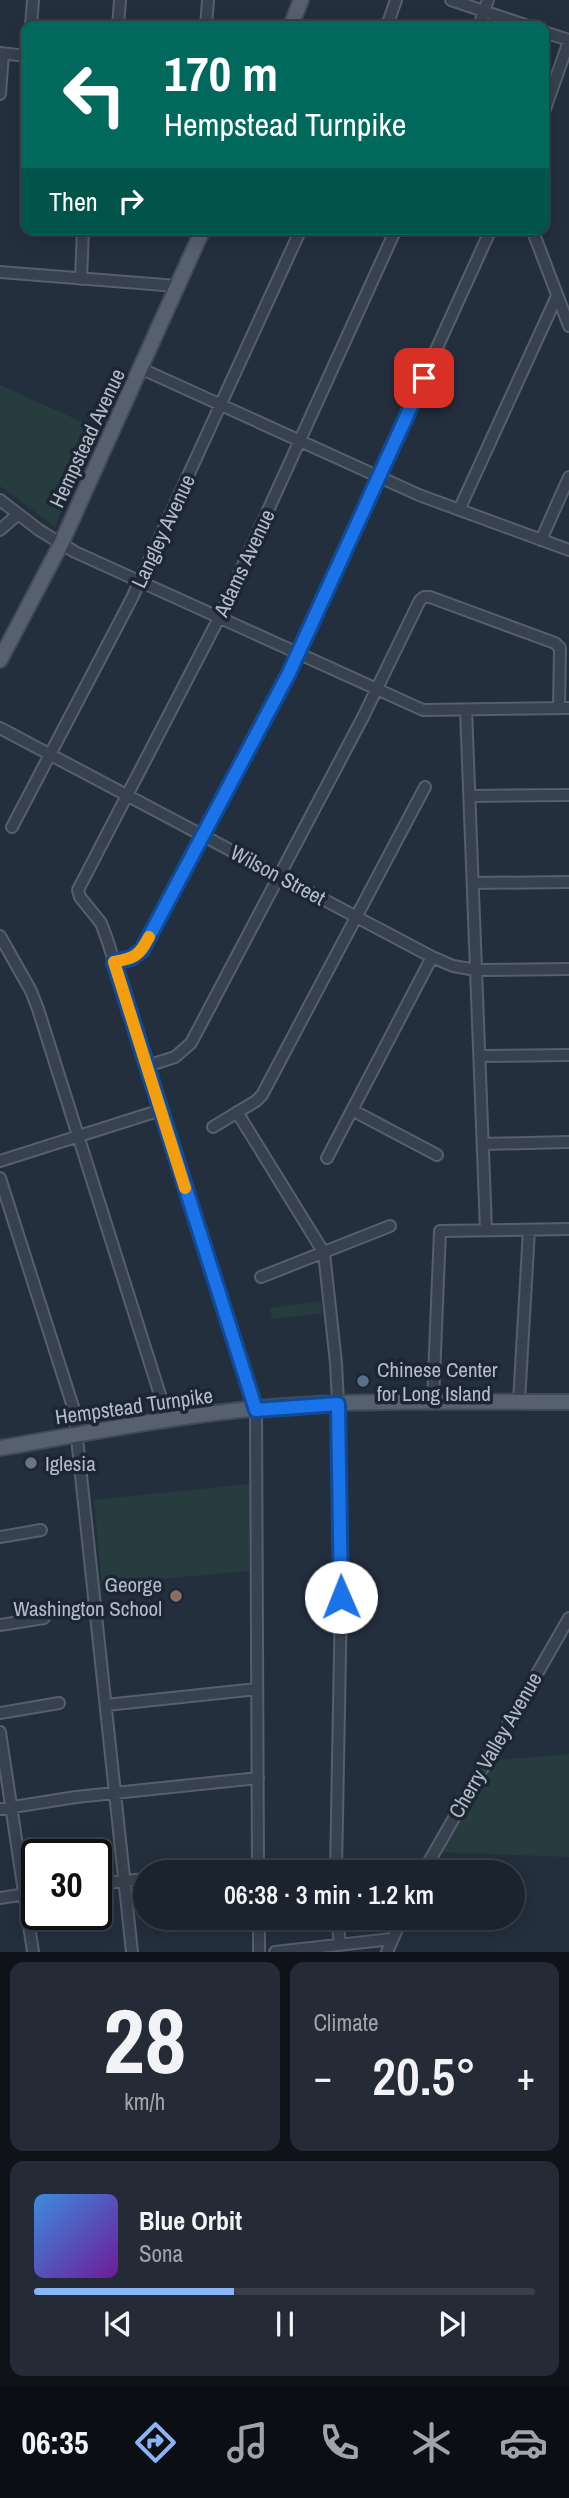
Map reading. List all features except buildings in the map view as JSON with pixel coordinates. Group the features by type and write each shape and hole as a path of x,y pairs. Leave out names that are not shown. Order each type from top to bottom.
{"main road":[{"path":"293,21 301,0"},
{"name":"Hempstead Avenue","path":"0,660 61,544 200,235"},
{"name":"Hempstead Turnpike","path":"0,1448 168,1420 256,1410 433,1401 569,1402"}],"street":[{"path":"31,21 33,0"},
{"path":"118,21 120,0"},
{"path":"206,21 208,0"},
{"path":"389,21 396,0"},
{"path":"451,0 486,6 518,21"},
{"path":"549,34 569,41 549,98"},
{"path":"0,94 2,54 21,56"},
{"path":"82,279 83,235"},
{"name":"Langley Avenue","path":"12,827 140,581 298,235"},
{"name":"Adams Avenue","path":"114,962 101,923 78,891 219,618 393,235"},
{"path":"258,1860 256,1410 114,962 131,958 142,950 298,653 488,235"},
{"path":"534,235 569,326"},
{"path":"0,272 177,286"},
{"path":"459,510 557,296"},
{"path":"142,369 379,477 459,510 569,550"},
{"path":"541,540 569,477"},
{"path":"0,500 61,544 219,618 377,690 423,710 564,708 560,648 555,643 424,597 408,621 377,690 191,1043 175,1057 147,1066"},
{"path":"0,530 18,514"},
{"path":"466,710 486,1230"},
{"name":"Wilson Street","path":"0,728 453,966 476,970 569,968"},
{"path":"213,1127 261,1095 425,787"},
{"path":"470,796 569,795"},
{"path":"473,883 569,882"},
{"path":"0,936 31,991 168,1420"},
{"path":"327,1158 432,957"},
{"path":"480,1056 569,1055"},
{"path":"0,1161 160,1110"},
{"path":"352,1110 437,1154"},
{"path":"237,1112 324,1252 338,1404 341,1597 336,1860"},
{"path":"483,1144 569,1142"},
{"path":"0,1178 74,1410 132,1952"},
{"path":"261,1277 390,1226"},
{"path":"433,1401 440,1231 569,1229"},
{"path":"519,1402 528,1230"},
{"path":"0,1537 41,1531"},
{"path":"0,1625 44,1618"},
{"name":"Cherry Valley Avenue","path":"430,1860 569,1618"},
{"path":"106,1705 257,1689"},
{"path":"0,1713 59,1703"},
{"path":"0,1732 6,1808 21,1880"},
{"path":"6,1808 258,1778"},
{"path":"112,1882 133,1880"},
{"path":"0,1898 21,1894"},
{"path":"30,1930 33,1952"},
{"path":"259,1930 259,1952"},
{"path":"338,1930 340,1945"},
{"path":"387,1952 397,1930"},
{"path":"275,1952 392,1940"}],"green space":[{"path":"0,385 95,428 55,527 0,486"},
{"path":"321,1301 322,1313 272,1319 270,1308"},
{"path":"249,1484 249,1571 102,1584 94,1500"},
{"path":"569,1754 569,1857 437,1852 487,1761"}],"slow traffic":[{"path":"149,937 139,954 114,962 185,1188"}],"place":[{"name":"Chinese Center for Long Island","path":"363,1381"},
{"name":"Iglesia","path":"31,1463"},
{"name":"George Washington School","path":"176,1596"}],"route":[{"path":"341,1597 338,1404 256,1410 114,962 131,958 142,950 196,849 289,673 424,378"}]}
